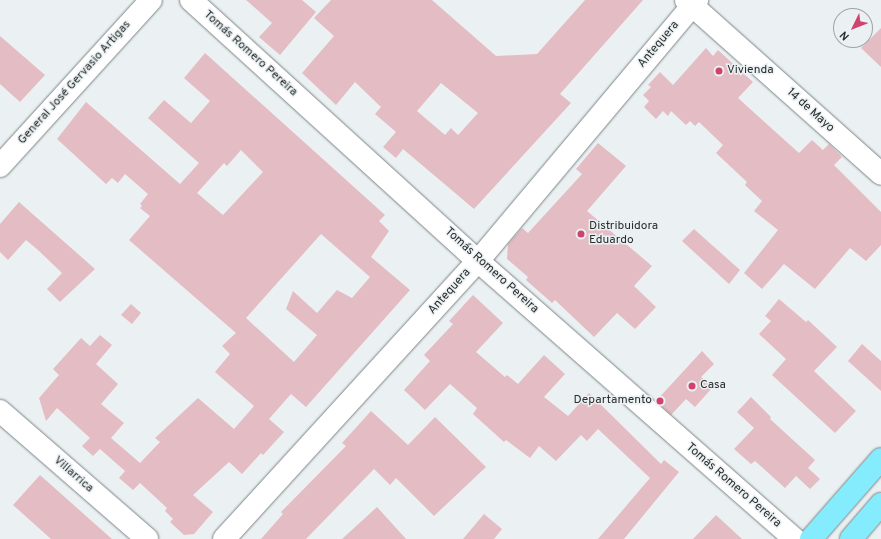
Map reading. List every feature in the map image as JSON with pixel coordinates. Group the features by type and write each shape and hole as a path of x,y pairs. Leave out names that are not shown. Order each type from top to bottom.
{"main road":[{"path":"811,539 881,459"},
{"path":"851,539 881,504"}],"street":[{"name":"General José Gervasio Artigas","path":"0,166 151,0"},
{"name":"Tomás Romero Pereira","path":"191,0 478,261 794,539"},
{"name":"Antequera","path":"224,539 478,261 692,2"},
{"name":"14 de Mayo","path":"692,2 881,174"},
{"name":"Villarrica","path":"0,411 147,539"}],"building":[{"path":"246,0 302,0 316,12 280,55 259,37 272,23"},
{"path":"331,0 432,0 496,56 537,54 585,0 643,0 560,94 571,103 474,209 403,149 396,158 383,147 396,132 375,114 381,107 355,82 336,105 302,73 334,36 314,18","holes":["441,83 478,113 458,135 451,128 445,135 417,111"]},
{"path":"881,28 881,67 861,48 873,48 873,36"},
{"path":"0,36 45,75 20,102 0,84"},
{"path":"706,48 713,56 718,50 753,82 738,98 799,153 812,140 823,150 829,144 842,157 834,165 881,212 881,245 866,261 850,248 815,289 784,264 762,289 744,273 778,230 754,211 762,201 745,185 747,182 716,153 723,145 699,122 695,126 690,121 686,125 671,111 668,116 663,111 656,119 644,107 649,101 643,95 651,87 648,85 660,72 673,85"},
{"path":"205,53 385,215 379,221 389,231 371,257 410,290 306,407 291,394 269,419 284,432 263,455 261,453 242,474 229,462 193,495 213,512 194,534 184,535 170,522 173,519 165,511 167,508 140,483 133,490 119,478 125,471 100,449 93,456 82,446 90,438 57,408 46,421 39,398 59,375 53,369 81,338 90,346 100,335 112,345 96,364 118,384 101,404 124,423 111,438 140,463 160,442 155,438 198,398 234,429 254,406 215,372 230,354 222,346 236,333 129,240 150,216 140,208 142,206 140,204 148,194 125,174 118,183 112,178 106,184 57,139 86,102 180,184 199,163 148,118 164,100 191,123 210,101 184,78","holes":["241,150 263,172 223,215 197,193 224,163 227,166","321,234 370,277 352,298 337,290 317,313 293,291 286,309 317,335 294,362 246,318"]},
{"path":"598,143 626,166 587,211 652,266 634,286 656,307 635,329 617,313 594,337 555,300 552,303 526,280 528,277 507,259 508,244 522,228 528,233 582,174 576,169"},
{"path":"19,202 95,269 60,302 47,289 62,273 26,240 8,260 0,252 0,224"},
{"path":"694,229 740,270 729,284 682,241"},
{"path":"473,295 503,323 476,352 505,377 507,375 518,384 544,355 565,374 544,397 568,416 589,393 661,464 664,460 679,472 624,539 598,539 650,478 598,429 587,441 581,435 556,461 539,446 530,458 506,440 504,442 473,414 477,408 450,384 425,410 404,390 430,361 424,355 453,324 449,321"},
{"path":"779,299 806,322 808,320 837,347 814,371 856,411 835,433 772,375 786,359 759,334 771,321 765,316"},
{"path":"131,304 141,313 132,324 121,315"},
{"path":"862,344 881,361 881,391 848,361"},
{"path":"702,351 714,364 701,377 713,387 695,407 686,399 671,415 656,401"},
{"path":"751,397 771,417 770,419 815,460 808,468 820,479 810,489 796,476 785,488 755,461 751,464 734,449 754,428 737,412"},
{"path":"371,411 408,445 435,417 486,467 434,516 396,478 390,485 374,469 306,539 261,539 283,514 281,512 346,446 342,443"},
{"path":"40,475 112,539 51,539 13,505"},
{"path":"377,507 406,539 342,539"},
{"path":"484,514 502,529 494,539 463,539"},
{"path":"716,515 742,539 693,539"}],"place":[{"name":"Vivienda","path":"719,71"},
{"name":"Distribuidora Eduardo","path":"581,234"},
{"name":"Casa","path":"692,386"},
{"name":"Departamento","path":"660,401"}]}
